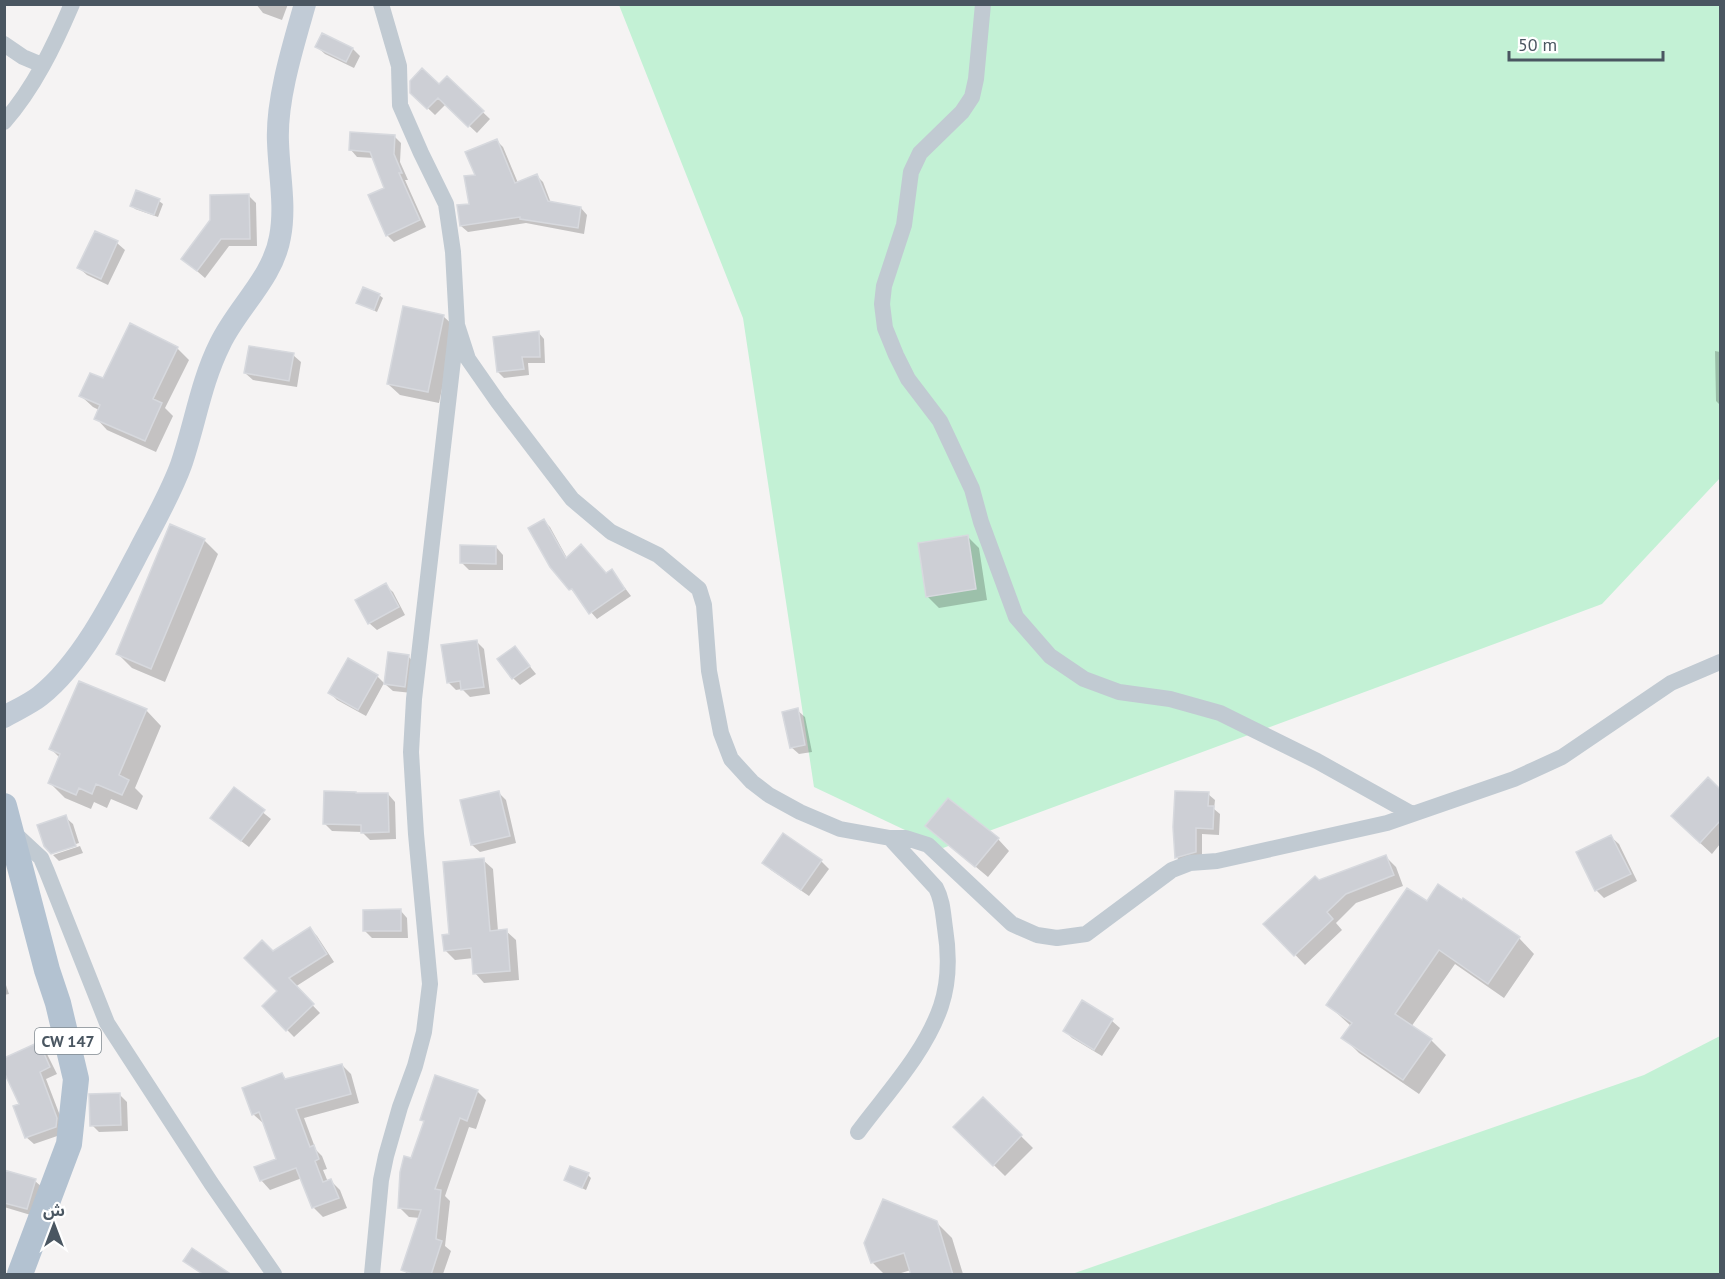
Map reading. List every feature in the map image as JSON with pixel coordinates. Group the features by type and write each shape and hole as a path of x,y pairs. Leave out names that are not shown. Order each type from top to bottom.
{"main road":[{"path":"4,717 40,696 65,671 93,633 123,582 168,495 188,442 205,379 220,343 271,263 280,238 283,199 278,141 280,109 305,4"},
{"name":"CW 147","path":"4,807 58,1003 76,1079 69,1144 20,1275"}],"street":[{"path":"4,122 21,103 72,4"},
{"path":"372,1275 381,1180 399,1107 415,1066 424,1032 430,984 411,752 414,699 457,325 453,252 446,204 400,105 399,66 381,4"},
{"path":"984,4 972,97 962,112 920,153 911,171 904,225 884,286 882,304 885,328 908,379 940,421 972,489 981,522 1016,617 1050,656 1084,679 1119,692 1170,699 1220,712 1317,761 1412,814"},
{"path":"4,44 23,57 42,65"},
{"path":"457,325 468,359 572,499 611,532 658,555 699,589 704,605 709,671 721,733 731,759 739,770 769,795 800,812 840,829 890,838 906,838 928,845 1012,924 1037,935 1057,938 1086,934 1160,878 1190,863 1217,861 1387,823 1514,779 1562,757 1671,683 1720,662"},
{"path":"12,831 40,858 47,872 107,1023 274,1275"},
{"path":"858,1132 922,1045 941,1006 946,980 948,945 940,896 936,888 890,838"}],"green space":[{"path":"619,5 1720,5 1720,478 1602,604 943,848 814,787 743,318"},
{"path":"1720,1036 1720,1274 1072,1274 1644,1075"}],"building":[{"path":"322,33 353,48 346,62 315,47"},
{"path":"422,68 439,84 447,76 484,111 468,127 438,98 427,109 410,93 410,81"},
{"path":"350,132 395,135 394,154 402,173 399,173 420,220 386,236 368,195 384,188 370,152 349,150"},
{"path":"497,139 515,183 537,174 548,201 581,207 578,228 520,219 520,217 460,226 457,205 469,204 464,176 475,175 465,152"},
{"path":"136,190 160,199 154,215 130,206"},
{"path":"249,194 250,239 221,239 197,271 181,259 210,220 210,195"},
{"path":"95,231 118,241 101,279 77,268"},
{"path":"363,287 380,294 374,310 356,303"},
{"path":"403,306 444,315 428,392 387,384"},
{"path":"130,323 178,347 153,399 162,403 145,441 94,419 100,405 79,396 90,373 103,378"},
{"path":"539,331 540,357 522,357 524,369 497,372 493,337"},
{"path":"249,346 294,353 289,381 244,373"},
{"path":"544,519 566,558 581,544 606,573 612,569 625,589 589,614 572,589 569,590 550,567 528,528"},
{"path":"170,524 205,539 151,669 116,654"},
{"path":"968,535 976,589 926,597 918,543"},
{"path":"460,545 496,546 496,564 460,563"},
{"path":"386,583 399,607 368,624 355,600"},
{"path":"477,640 484,687 461,690 460,681 447,683 441,645"},
{"path":"515,646 530,666 512,679 497,659"},
{"path":"388,652 409,655 405,687 384,684"},
{"path":"348,658 378,675 358,710 328,693"},
{"path":"79,681 147,709 119,775 129,780 122,795 96,784 92,794 79,788 76,795 48,783 60,754 49,749"},
{"path":"798,708 805,745 790,748 782,712"},
{"path":"1708,777 1720,789 1720,821 1700,843 1671,816"},
{"path":"234,787 265,810 241,841 210,818"},
{"path":"324,791 388,793 389,832 361,833 361,825 323,824"},
{"path":"499,791 510,836 471,845 460,800"},
{"path":"1175,791 1209,792 1208,806 1214,806 1213,829 1196,828 1196,852 1175,858 1173,827"},
{"path":"948,798 999,838 975,867 925,826"},
{"path":"66,815 76,846 51,854 44,846 37,825"},
{"path":"783,833 822,860 801,890 762,863"},
{"path":"1611,835 1631,874 1595,891 1576,852"},
{"path":"1386,855 1394,875 1346,894 1327,912 1333,919 1294,956 1263,924 1315,876 1319,880"},
{"path":"484,858 490,931 507,929 510,971 473,974 471,948 444,951 442,935 449,934 443,862"},
{"path":"1438,884 1462,900 1463,898 1520,937 1488,984 1439,950 1395,1014 1432,1039 1403,1080 1341,1038 1352,1023 1326,1005 1407,888 1427,901"},
{"path":"401,909 401,931 363,931 363,910"},
{"path":"310,927 327,954 289,978 314,1004 286,1031 262,1006 277,991 244,958 262,940 273,951"},
{"path":"1082,1000 1113,1019 1094,1050 1063,1031"},
{"path":"39,1042 50,1067 40,1072 57,1118 56,1127 25,1138 13,1106 19,1104 4,1072 4,1058"},
{"path":"342,1064 351,1094 296,1109 310,1147 314,1145 319,1159 315,1161 323,1182 331,1179 339,1198 312,1208 296,1168 260,1181 254,1167 276,1159 259,1112 252,1115 242,1088 282,1073 285,1079"},
{"path":"435,1075 478,1090 467,1121 460,1118 435,1189 441,1190 436,1239 442,1241 431,1275 415,1275 401,1270 421,1210 398,1208 400,1172 404,1156 411,1158 424,1121 420,1120"},
{"path":"120,1093 121,1125 90,1126 89,1094"},
{"path":"983,1097 1022,1135 993,1166 953,1127"},
{"path":"570,1166 589,1173 582,1188 564,1180"},
{"path":"4,1170 36,1179 27,1209 4,1203"},
{"path":"883,1199 937,1221 953,1275 911,1275 904,1253 871,1263 864,1243"},
{"path":"192,1248 232,1275 204,1275 183,1261"}]}
